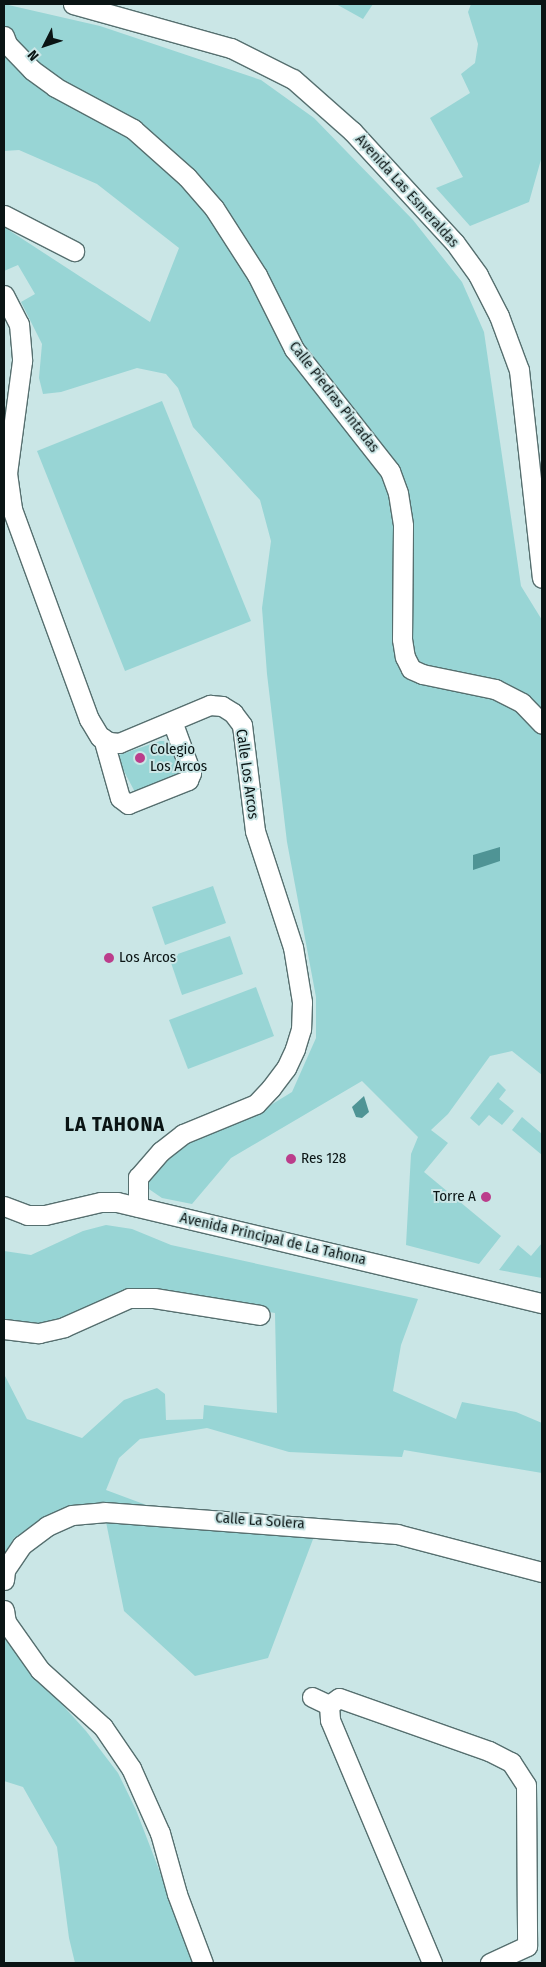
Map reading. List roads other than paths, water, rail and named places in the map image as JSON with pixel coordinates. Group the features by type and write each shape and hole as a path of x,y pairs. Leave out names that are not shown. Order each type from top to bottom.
{"street":[{"name":"Avenida Las Esmeraldas","path":"73,4 231,48 293,79 352,131 449,236 478,275 499,316 518,370 542,578"},
{"name":"Calle Piedras Pintadas","path":"4,36 7,44 32,70 55,88 133,129 187,177 214,208 257,275 294,349 390,471 398,493 403,526 402,639 405,657 411,669 495,689 522,703 542,724"},
{"path":"4,215 74,251"},
{"path":"4,296 19,324 22,361 8,473 12,509 89,719 102,738 120,798 128,804 188,780 191,773 172,721"},
{"name":"Calle Los Arcos","path":"102,738 119,743 210,705 222,706 234,712 242,725 255,831 293,947 302,1002 300,1029 286,1068 256,1104 183,1134 148,1164 138,1177 138,1207"},
{"name":"Avenida Principal de La Tahona","path":"4,1206 27,1215 45,1215 101,1202 138,1207 542,1302"},
{"path":"4,1329 39,1333 64,1327 130,1298 154,1298 260,1315"},
{"name":"Calle La Solera","path":"4,1580 5,1570 22,1545 48,1526 72,1515 104,1512 397,1534 542,1572"},
{"path":"4,1610 6,1622 40,1670 103,1727 131,1768 160,1833 180,1902 204,1963"},
{"path":"432,1963 330,1720 320,1701 339,1698 489,1751 511,1762 526,1785 526,1946 490,1963"}],"place":[{"name":"Colegio Los Arcos","path":"140,758"},
{"name":"Los Arcos","path":"109,958"},
{"name":"Res 128","path":"291,1159"},
{"name":"Torre A","path":"486,1197"}],"district":[{"name":"LA TAHONA","path":"115,1124"}]}
